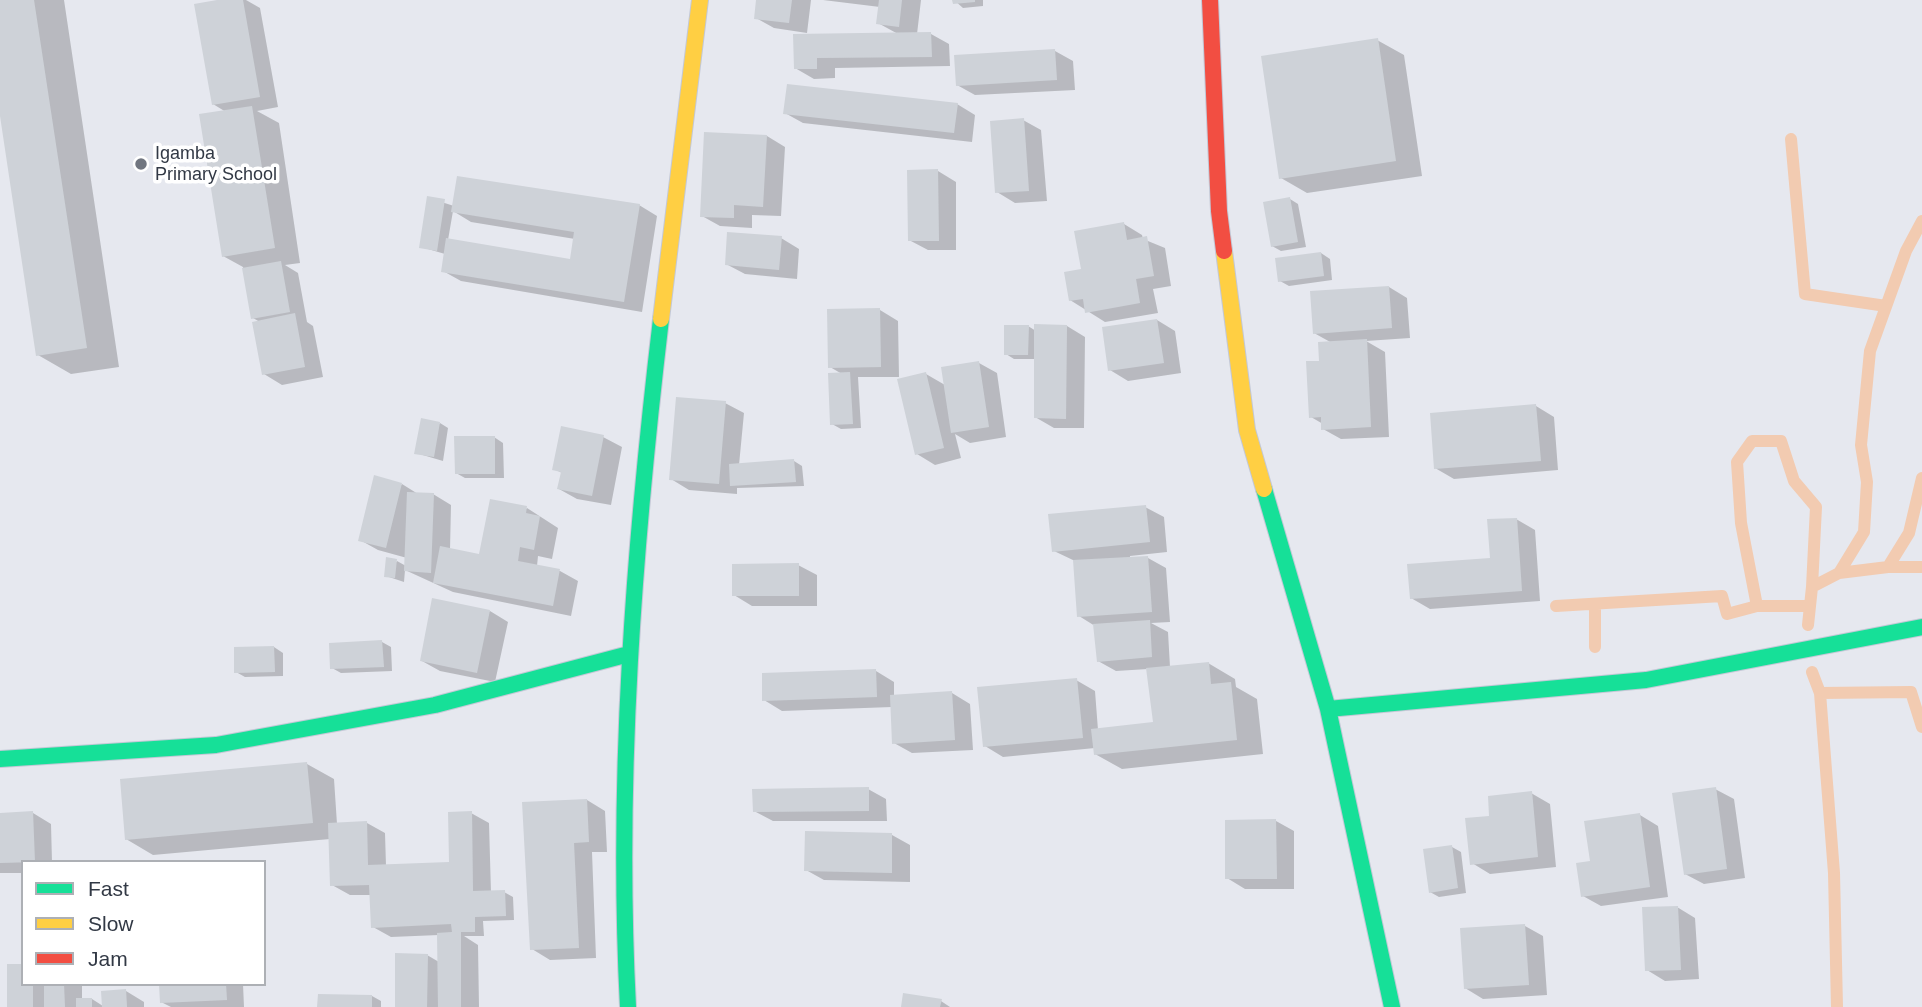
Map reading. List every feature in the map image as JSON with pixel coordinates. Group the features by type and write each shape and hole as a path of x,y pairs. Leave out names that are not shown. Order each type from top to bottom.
{"street":[{"path":"628,1007 621,877 629,654 652,382 699,0"},
{"path":"1210,0 1219,211 1247,430 1328,709 1392,1007"},
{"path":"1328,709 1646,680 1922,627"},
{"path":"0,759 216,745 435,705 629,654"}],"building":[{"path":"0,0 34,0 87,348 36,356 0,116"},
{"path":"217,0 243,0 260,97 212,105 194,4"},
{"path":"756,0 792,0 789,23 754,19"},
{"path":"879,0 902,0 899,27 876,24"},
{"path":"952,0 975,0 975,2 953,4"},
{"path":"931,32 932,57 817,58 817,69 794,69 793,34"},
{"path":"1378,38 1396,161 1279,179 1261,56"},
{"path":"1055,49 1057,80 956,86 954,55"},
{"path":"787,84 958,103 954,133 783,114"},
{"path":"252,106 275,248 222,257 199,114"},
{"path":"1024,118 1029,191 995,193 990,121"},
{"path":"704,132 767,135 763,207 734,205 734,218 700,217"},
{"path":"938,169 939,241 908,241 907,170"},
{"path":"457,176 640,204 624,302 441,272 446,238 570,259 574,232 451,212"},
{"path":"427,196 445,199 437,251 419,248"},
{"path":"1290,197 1298,242 1271,247 1263,202"},
{"path":"1124,222 1127,240 1147,236 1154,276 1136,279 1140,303 1085,313 1083,299 1069,301 1064,272 1081,269 1074,231"},
{"path":"727,232 782,236 779,270 725,265"},
{"path":"1321,252 1324,276 1278,282 1275,258"},
{"path":"281,261 290,312 251,319 242,268"},
{"path":"1389,286 1392,328 1313,334 1310,291"},
{"path":"880,308 881,367 828,368 827,309"},
{"path":"295,313 305,367 262,375 252,322"},
{"path":"1157,319 1164,363 1108,371 1102,327"},
{"path":"1034,324 1067,325 1066,419 1034,418"},
{"path":"1004,325 1029,325 1028,355 1004,355"},
{"path":"1367,339 1371,427 1321,430 1321,417 1309,418 1306,361 1319,361 1318,342"},
{"path":"979,361 989,427 951,433 941,367"},
{"path":"850,372 853,424 830,425 828,373"},
{"path":"926,372 944,448 915,455 897,379"},
{"path":"676,397 726,401 719,484 669,480"},
{"path":"1536,404 1541,461 1434,469 1430,413"},
{"path":"421,418 440,422 434,457 414,454"},
{"path":"561,426 604,435 592,496 557,489 561,472 552,470"},
{"path":"454,436 495,436 495,474 455,474"},
{"path":"794,459 796,482 730,486 729,464"},
{"path":"374,475 402,483 386,548 358,541"},
{"path":"407,492 434,493 431,573 404,571"},
{"path":"490,499 527,506 526,513 540,516 534,550 520,547 518,561 560,569 553,606 433,583 440,546 479,554"},
{"path":"1146,505 1150,542 1052,552 1048,514"},
{"path":"1517,518 1522,591 1410,599 1407,564 1490,558 1487,519"},
{"path":"1148,556 1152,612 1077,617 1073,560"},
{"path":"386,557 397,559 395,578 384,577"},
{"path":"799,563 799,596 732,596 732,564"},
{"path":"432,598 490,610 477,673 420,661"},
{"path":"1150,620 1152,657 1097,662 1093,624"},
{"path":"382,640 384,667 330,669 329,643"},
{"path":"274,646 275,672 234,673 234,647"},
{"path":"1209,662 1211,684 1231,682 1237,740 1094,755 1091,729 1153,722 1146,668"},
{"path":"876,669 877,697 762,701 762,673"},
{"path":"1077,678 1083,738 983,747 977,687"},
{"path":"952,691 955,740 892,744 890,695"},
{"path":"307,762 313,823 125,840 120,779"},
{"path":"869,787 869,811 753,812 752,789"},
{"path":"1716,787 1727,869 1684,875 1672,793"},
{"path":"1532,791 1538,857 1470,865 1465,818 1489,816 1488,796"},
{"path":"587,799 589,842 574,843 579,948 530,950 522,802"},
{"path":"33,811 35,860 0,863 0,813"},
{"path":"472,811 473,891 505,890 506,916 475,917 475,932 461,932 461,1007 438,1007 437,933 452,932 451,924 371,928 369,885 330,886 328,823 367,821 368,865 449,862 448,812"},
{"path":"1640,813 1650,887 1581,897 1576,863 1590,861 1584,821"},
{"path":"1276,819 1277,879 1225,879 1225,820"},
{"path":"805,831 892,833 892,873 804,871"},
{"path":"1452,845 1458,888 1429,893 1423,849"},
{"path":"1678,906 1681,970 1645,971 1642,907"},
{"path":"1525,924 1529,985 1464,989 1460,928"},
{"path":"395,953 428,954 427,1007 395,1007"},
{"path":"7,964 21,964 21,986 33,986 33,1007 7,1007"},
{"path":"44,986 64,986 65,1007 44,1007"},
{"path":"159,986 226,986 227,1000 160,1003"},
{"path":"126,989 127,1007 102,1007 101,991"},
{"path":"903,993 942,999 940,1007 901,1007"},
{"path":"318,994 372,995 372,1007 317,1007"},
{"path":"76,998 92,998 92,1007 76,1007"}],"waterway":[{"path":"1791,139 1805,294 1886,306"},
{"path":"1808,625 1812,587 1839,573 1864,532 1867,482 1861,445 1870,351 1906,251 1922,221"},
{"path":"1757,606 1741,523 1737,462 1752,441 1781,441 1794,481 1816,507 1812,587"},
{"path":"1839,573 1888,567 1909,533 1922,478"},
{"path":"1888,567 1922,567"},
{"path":"1556,606 1722,596 1727,614 1757,606 1810,606"},
{"path":"1595,604 1595,647"},
{"path":"1812,672 1820,693 1834,873 1837,1007"},
{"path":"1820,693 1911,692 1922,727"}],"traffic: fast":[{"path":"628,1007 624,835 630,662 643,490 661,319"},
{"path":"1264,489 1328,709 1392,1007"},
{"path":"1328,709 1646,680 1922,627"},
{"path":"0,759 216,745 435,705 629,654"}],"traffic: slow":[{"path":"661,319 700,0"},
{"path":"1224,251 1247,430 1264,489"}],"traffic: jam":[{"path":"1210,0 1219,211 1224,251"}],"place":[{"name":"Igamba Primary School","path":"141,164"}]}
